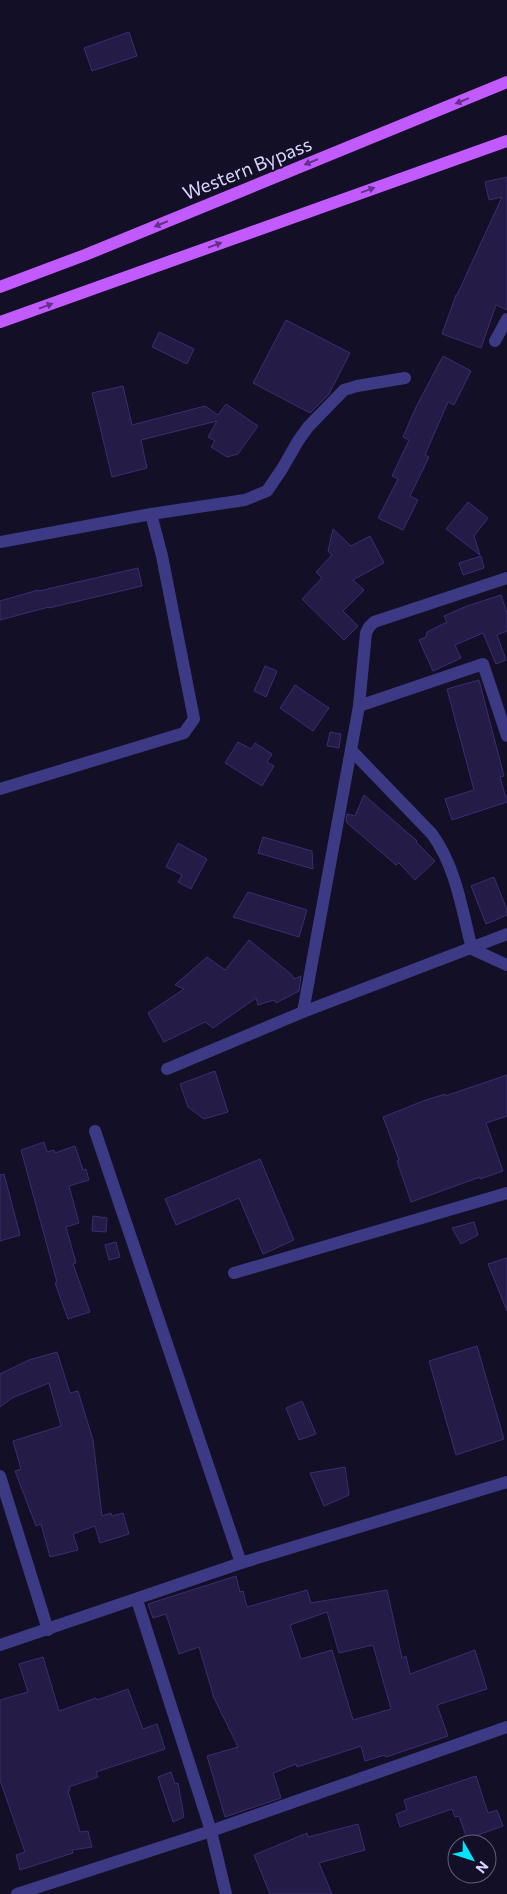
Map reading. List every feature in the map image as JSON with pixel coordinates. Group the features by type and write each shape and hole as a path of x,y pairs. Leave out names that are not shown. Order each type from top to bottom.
{"main road":[{"name":"Western Bypass","path":"0,287 84,255 507,82"},
{"path":"0,322 507,141"}],"street":[{"path":"495,341 507,319"},
{"path":"0,542 151,514 245,500 268,490 298,440 344,390 405,378"},
{"path":"0,789 184,733 194,719 162,556 151,514"},
{"path":"303,1012 359,706 366,633 374,622 507,578"},
{"path":"359,706 483,664 507,736"},
{"path":"351,750 432,834 442,847 450,865 472,948 507,965"},
{"path":"167,1069 303,1012 507,934"},
{"path":"95,1131 242,1563"},
{"path":"234,1273 507,1193"},
{"path":"0,1476 48,1630"},
{"path":"0,1645 242,1563 507,1482"},
{"path":"137,1600 212,1831 226,1894"},
{"path":"17,1894 212,1831 507,1727"}],"building":[{"path":"129,32 137,56 92,71 84,48"},
{"path":"507,177 507,310 496,305 481,348 442,334 456,295 502,197 489,200 485,182"},
{"path":"286,320 350,353 329,394 310,413 253,383"},
{"path":"159,332 194,349 187,364 152,347"},
{"path":"443,356 471,371 454,405 448,402 425,455 429,457 410,496 418,500 403,530 378,518 398,479 392,476 409,440 403,437 416,407"},
{"path":"123,386 132,425 205,406 218,415 226,404 258,426 238,454 227,457 211,447 215,441 208,437 217,421 141,440 147,468 112,477 92,393"},
{"path":"468,502 488,518 474,536 480,555 446,529"},
{"path":"333,529 351,546 370,536 384,563 353,580 364,590 343,611 358,626 344,640 302,599 322,578 316,572 332,555 328,551"},
{"path":"481,556 484,568 463,575 459,563"},
{"path":"138,568 142,586 0,620 0,601 38,590"},
{"path":"501,595 507,613 507,631 497,635 506,660 496,664 483,633 455,645 461,658 433,671 419,640 426,637 427,632 447,622 444,616"},
{"path":"265,666 277,671 266,697 254,691"},
{"path":"479,680 504,776 500,777 507,802 452,820 445,799 474,790 447,689"},
{"path":"295,685 329,708 313,731 280,708"},
{"path":"330,732 341,734 339,748 327,746"},
{"path":"238,742 251,749 255,743 272,754 267,762 274,766 262,786 225,763"},
{"path":"364,795 417,841 435,861 415,880 399,863 396,865 346,822 347,814 355,816"},
{"path":"263,837 312,851 313,869 258,853"},
{"path":"178,843 207,859 191,889 178,882 182,875 166,867"},
{"path":"494,877 507,910 507,915 486,924 471,886"},
{"path":"248,892 307,910 299,937 233,917"},
{"path":"249,940 292,975 294,979 301,976 299,991 276,1003 274,1000 258,1005 256,998 213,1028 205,1022 164,1042 148,1013 184,989 175,985 207,957 225,970"},
{"path":"215,1071 228,1112 204,1119 188,1107 180,1084"},
{"path":"507,1075 507,1116 486,1123 503,1171 480,1179 480,1177 411,1202 397,1161 399,1160 383,1117 423,1101 445,1094 445,1096"},
{"path":"44,1142 47,1152 54,1150 55,1153 75,1146 83,1170 86,1169 89,1180 69,1186 79,1223 66,1227 76,1263 73,1264 90,1312 68,1319 55,1283 57,1282 21,1150"},
{"path":"260,1159 294,1240 263,1254 239,1198 176,1225 165,1199"},
{"path":"4,1174 20,1235 0,1241 0,1175"},
{"path":"93,1216 107,1218 106,1232 92,1231"},
{"path":"474,1222 478,1235 461,1244 452,1228"},
{"path":"116,1242 120,1257 109,1260 105,1245"},
{"path":"507,1258 507,1311 488,1264"},
{"path":"477,1346 504,1439 456,1455 429,1361"},
{"path":"57,1352 70,1393 78,1391 93,1440 102,1516 111,1513 112,1516 123,1513 129,1534 100,1543 95,1526 73,1534 78,1550 50,1557 41,1524 36,1526 15,1471 21,1469 13,1441 61,1426 49,1383 12,1398 0,1407 0,1374 29,1360"},
{"path":"302,1401 316,1434 299,1440 286,1408"},
{"path":"345,1467 349,1495 324,1506 310,1473"},
{"path":"236,1576 240,1592 243,1591 247,1607 307,1590 311,1603 387,1590 402,1658 406,1656 410,1674 475,1650 487,1689 437,1705 448,1736 386,1757 385,1755 365,1761 361,1746 297,1767 296,1764 273,1773 281,1798 225,1817 207,1756 238,1747 214,1698 199,1647 179,1654 166,1614 153,1618 148,1604","holes":["327,1612 339,1653 373,1645 391,1709 353,1720 332,1650 301,1659 290,1625"]},
{"path":"43,1657 59,1711 128,1689 143,1729 157,1724 165,1749 96,1772 98,1777 69,1787 70,1790 68,1791 80,1832 88,1831 92,1847 72,1850 73,1853 20,1870 16,1855 25,1852 0,1780 0,1700 28,1692 19,1664"},
{"path":"171,1772 175,1784 178,1783 184,1817 173,1822 158,1777"},
{"path":"476,1776 488,1813 497,1810 503,1826 481,1834 465,1834 459,1816 455,1817 452,1809 400,1827 396,1814 407,1810 404,1800"},
{"path":"358,1824 365,1850 319,1863 332,1894 270,1894 254,1855 307,1833 308,1837"}]}
